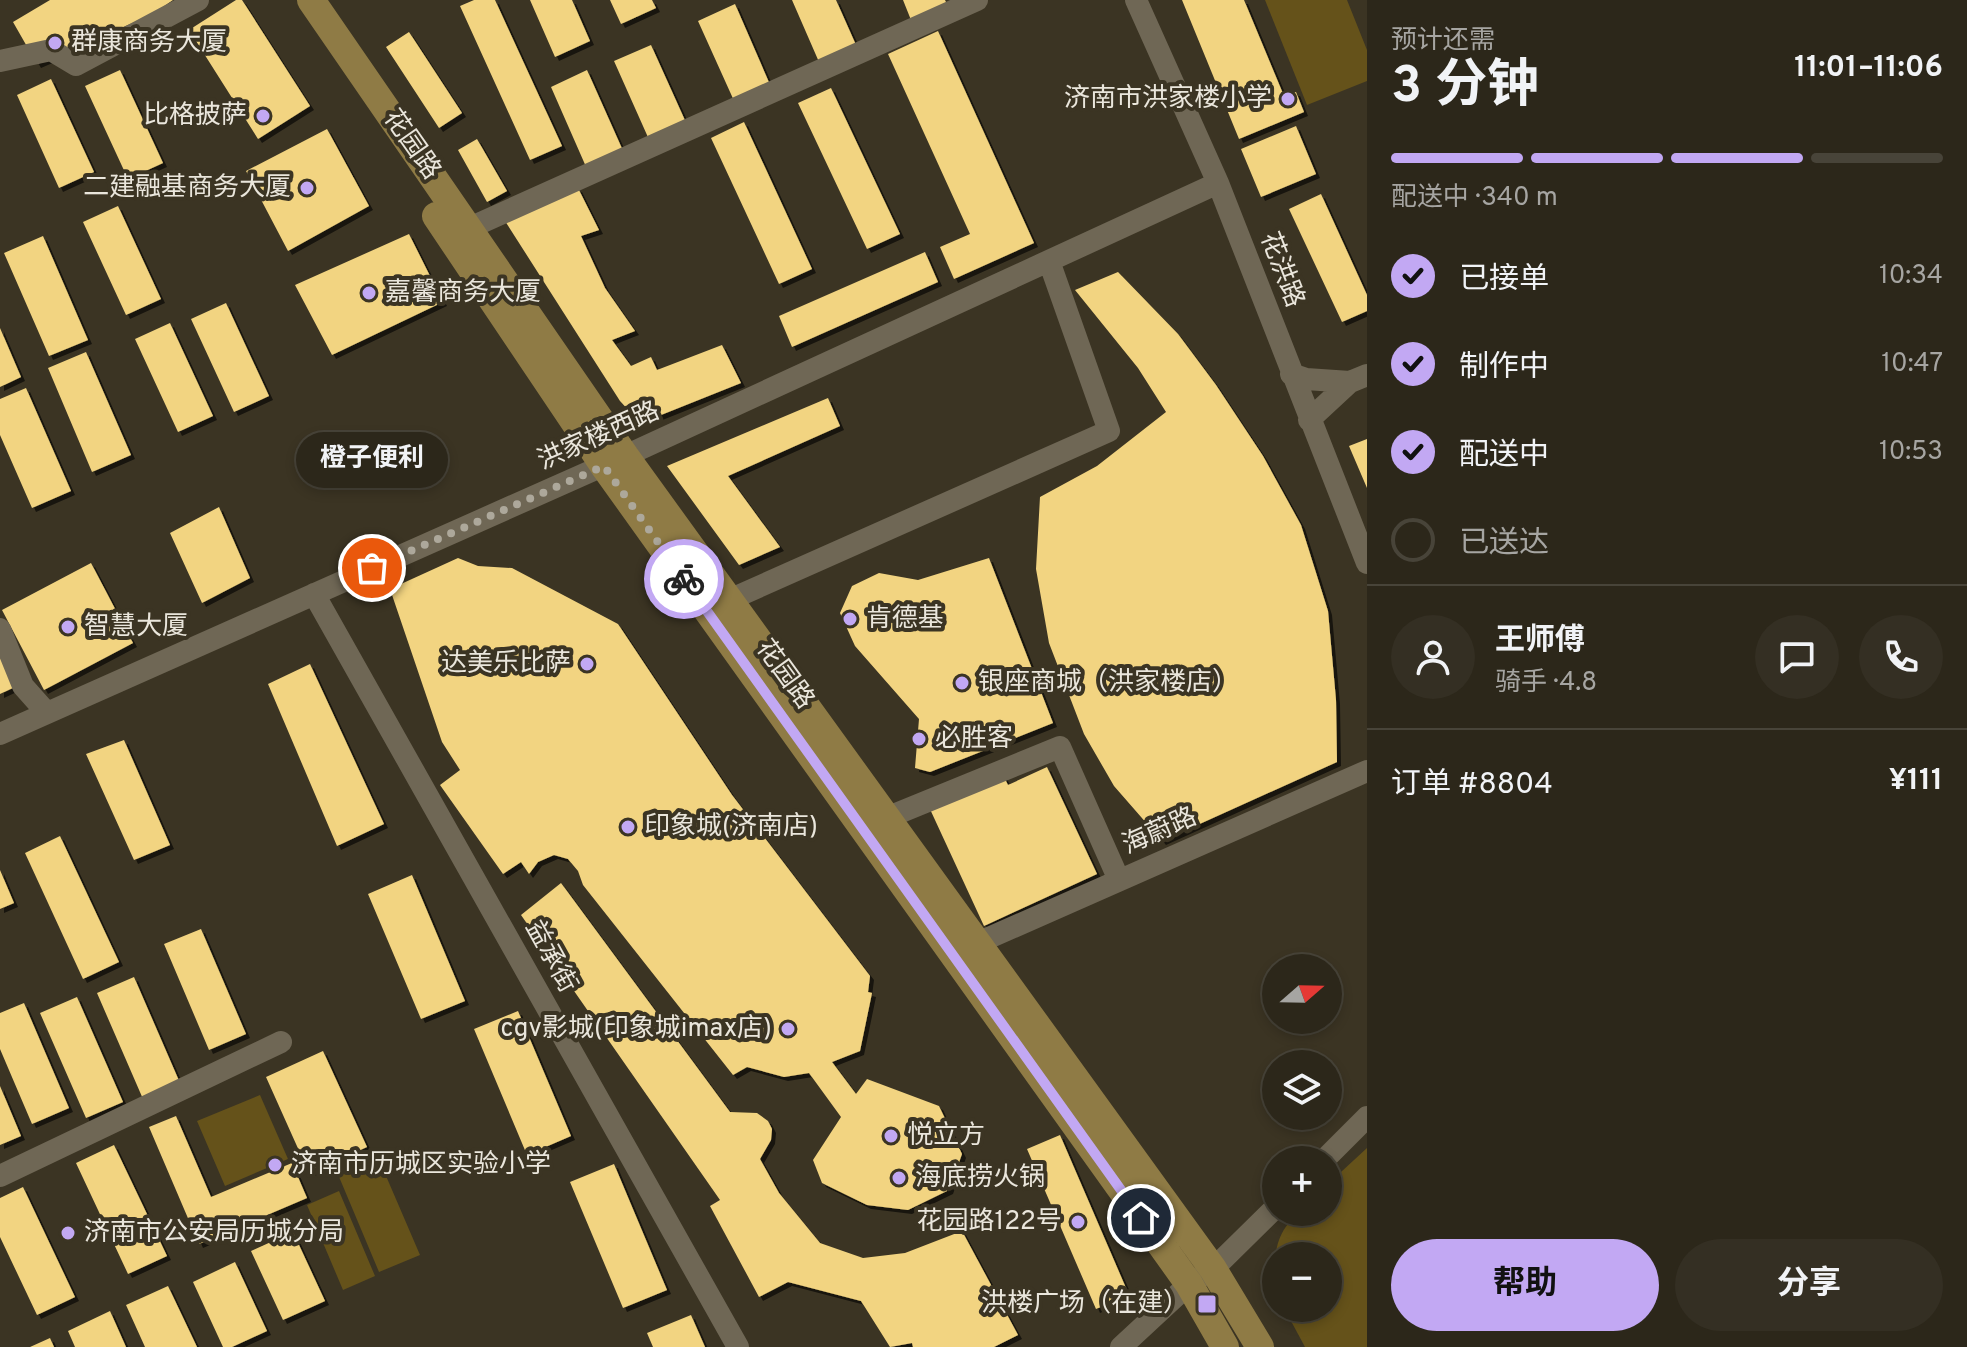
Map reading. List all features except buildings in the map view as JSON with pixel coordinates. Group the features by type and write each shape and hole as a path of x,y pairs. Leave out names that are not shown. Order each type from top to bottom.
{"main road":[{"name":"花园路","path":"290,0 459,233 614,461 874,823 975,944 1213,1269 1260,1347"},
{"name":"花园路","path":"311,0 459,233"},
{"name":"花园路","path":"614,461 729,600 874,823 1189,1284 1225,1347"}],"street":[{"path":"0,61 51,50 76,65 198,0"},
{"path":"459,233 977,0"},
{"name":"花洪路","path":"1136,0 1218,183 1367,563"},
{"name":"洪家楼西路","path":"0,734 614,461 1218,183"},
{"path":"729,600 1109,431 1049,261"},
{"path":"1291,374 1306,379 1359,379"},
{"path":"1309,420 1359,379"},
{"name":"益承街","path":"314,594 738,1347"},
{"path":"0,629 23,686 47,713"},
{"path":"874,823 1060,747 1119,880"},
{"name":"海蔚路","path":"975,944 1367,771"},
{"path":"0,1176 281,1042"},
{"path":"1338,1146 1367,1117"},
{"path":"1121,1347 1189,1284 1213,1269 1262,1221"}],"shaded area":[{"path":"1265,0 1347,0 1367,50 1367,81 1307,105"},
{"path":"260,1095 288,1159 225,1186 197,1121"},
{"path":"1367,1148 1367,1347 1305,1347 1292,1322 1342,1322 1342,1242 1278,1242 1287,1226 1342,1226 1342,1171"},
{"path":"377,1155 420,1255 379,1272 337,1172"},
{"path":"339,1191 375,1276 343,1290 307,1205"}],"way so far":[{"path":"372,568 604,466 684,579"}],"place":[{"name":"群康商务大厦","path":"55,43"},
{"name":"济南市洪家楼小学","path":"1288,99"},
{"name":"比格披萨","path":"263,116"},
{"name":"二建·融基商务大厦","path":"307,188"},
{"name":"嘉馨商务大厦","path":"369,293"},
{"name":"橙子便利","path":"372,568"},
{"name":"肯德基","path":"850,619"},
{"name":"智慧大厦","path":"68,627"},
{"name":"达美乐比萨","path":"587,664"},
{"name":"银座商城（洪家楼店）","path":"962,683"},
{"name":"必胜客","path":"919,739"},
{"name":"印象城(济南店)","path":"628,827"},
{"name":"cgv影城(印象城imax店)","path":"788,1029"},
{"name":"悦立方","path":"891,1136"},
{"name":"济南市历城区实验小学","path":"275,1165"},
{"name":"海底捞火锅","path":"899,1178"},
{"name":"花园路122号","path":"1078,1222"},
{"name":"济南市公安局历城分局","path":"68,1233"},
{"name":"洪楼广场（在建）","path":"1207,1304"}],"route":[{"path":"684,579 1141,1218"}]}
